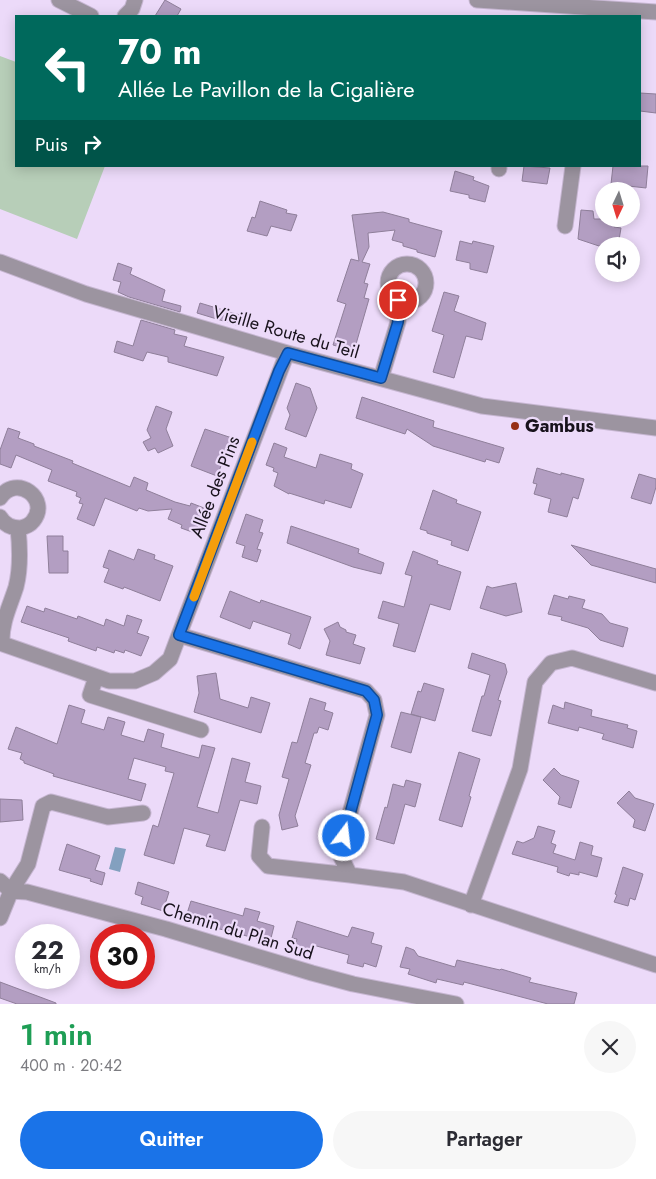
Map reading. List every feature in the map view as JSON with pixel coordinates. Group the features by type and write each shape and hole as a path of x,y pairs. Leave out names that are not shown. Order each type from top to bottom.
{"street":[{"path":"59,0 89,15"},
{"path":"126,15 132,9 135,0"},
{"path":"477,0 656,12"},
{"path":"566,226 573,167"},
{"name":"Vieille Route du Teil","path":"0,262 86,294 288,353 482,406 656,428"},
{"path":"381,378 398,322 398,300"},
{"name":"Allée des Pins","path":"1,643 109,681 136,681 154,672 170,659 279,371 288,353"},
{"path":"0,498 8,490 21,488 33,494 38,506 35,518 25,527 18,528 6,524 0,517"},
{"path":"1,643 1,631 16,584 20,549 18,528"},
{"path":"179,635 366,691 374,700 377,715 339,853 350,875"},
{"path":"471,905 520,769 536,682 551,663 572,658 656,683"},
{"path":"96,677 90,695 201,730"},
{"path":"0,918 6,886 28,864 43,806 51,802 108,817 143,814"},
{"path":"262,827 259,856 268,866 404,882 656,964"},
{"name":"Chemin du Plan Sud","path":"6,886 166,929 345,981 456,1004"}],"green space":[{"path":"0,56 15,62 15,167 105,167 77,239 0,209"}],"water":[{"path":"115,847 126,849 120,872 109,869"}],"building":[{"path":"165,0 181,9 178,15 156,15"},
{"path":"641,93 656,94 656,113 641,111"},
{"path":"648,166 646,188 640,187 640,182 611,182 613,167"},
{"path":"524,167 550,168 547,184 522,181"},
{"path":"455,171 474,177 473,180 489,186 485,202 469,198 469,195 450,191"},
{"path":"260,201 287,210 286,213 297,215 291,231 271,226 267,236 247,231 252,217 255,218"},
{"path":"581,210 593,211 595,228 621,228 620,237 595,237 595,245 578,239"},
{"path":"383,212 409,219 409,222 442,231 435,257 417,252 417,250 403,246 403,243 392,240 395,230 368,233 369,247 362,262 370,264 364,283 368,284 364,298 369,299 354,351 333,345 346,304 337,301 351,259 359,261 352,215"},
{"path":"460,241 472,244 473,241 494,246 487,273 470,269 470,263 456,260"},
{"path":"118,263 132,268 130,274 165,290 162,301 181,306 180,312 118,292 121,282 113,280"},
{"path":"444,292 459,296 454,311 486,323 482,340 466,336 454,378 433,372 444,335 432,331"},
{"path":"200,303 243,316 240,326 197,313"},
{"path":"141,320 175,330 174,334 187,337 184,346 224,357 217,376 168,362 168,357 147,352 143,361 114,352 117,341 133,346"},
{"path":"296,383 310,388 317,408 306,437 285,429 290,415 287,408"},
{"path":"362,397 434,421 433,427 504,448 499,463 486,459 485,462 433,446 407,429 405,434 356,418"},
{"path":"156,406 172,412 166,429 173,446 158,453 155,448 148,451 143,442 151,438 147,430"},
{"path":"8,428 20,432 18,438 34,444 34,446 73,461 72,463 130,487 134,477 148,483 146,490 175,502 190,506 191,503 204,508 195,533 181,528 182,525 168,519 172,509 148,511 139,508 137,511 105,498 94,526 77,519 83,504 79,503 81,498 76,496 77,492 48,481 52,470 16,455 11,468 0,464 0,450"},
{"path":"205,429 232,438 217,476 191,466"},
{"path":"274,443 287,448 284,457 316,468 320,454 352,464 351,469 363,474 351,508 325,500 324,504 289,494 274,486 278,473 273,471 274,468 266,465"},
{"path":"537,468 584,479 578,499 573,497 567,517 548,512 551,499 534,494 537,484 533,483"},
{"path":"639,474 656,479 656,487 651,504 631,498"},
{"path":"433,490 457,500 456,503 481,512 468,551 451,545 452,541 420,529"},
{"path":"246,514 263,520 259,532 263,533 257,549 261,550 257,562 242,557 245,546 236,543"},
{"path":"291,526 359,549 358,553 384,563 381,574 353,567 287,543"},
{"path":"47,536 63,536 63,551 68,551 68,573 49,573"},
{"path":"571,545 656,569 656,583 591,565"},
{"path":"138,549 155,555 154,559 173,566 160,601 124,587 123,589 104,582 109,569 103,567 109,550 134,560"},
{"path":"413,551 438,561 437,564 461,572 450,610 430,604 415,652 393,646 399,624 378,618 383,601 404,607 412,576 405,574"},
{"path":"516,583 522,612 506,616 480,608 487,586 492,588"},
{"path":"230,591 260,603 261,600 311,617 300,649 288,644 291,634 253,621 250,629 220,617"},
{"path":"554,595 568,599 569,596 585,600 582,608 602,614 610,623 628,628 623,647 600,640 588,628 561,620 562,617 548,614"},
{"path":"27,606 44,612 45,608 77,619 78,616 104,626 106,619 124,626 127,615 142,620 137,633 149,637 141,656 125,650 124,653 115,650 114,653 97,647 96,651 68,641 69,638 21,622"},
{"path":"338,622 340,627 346,630 346,632 356,635 353,644 365,648 360,664 326,655 330,641 324,629"},
{"path":"472,653 505,664 507,672 498,700 501,701 491,736 472,731 490,675 468,668"},
{"path":"216,673 220,699 248,708 251,697 270,703 261,733 194,712 199,693 197,676"},
{"path":"424,683 444,689 435,721 411,714 418,691 421,692"},
{"path":"310,698 326,703 324,710 333,713 328,730 319,727 317,733 314,733 305,763 311,765 295,816 298,826 282,830 279,815 289,779 282,777 292,742 297,743"},
{"path":"565,702 592,710 591,716 628,725 627,728 637,731 633,748 602,739 604,734 579,727 578,731 548,723 553,705 564,709"},
{"path":"69,705 85,710 81,723 104,730 108,717 125,722 121,735 144,742 148,729 164,734 161,747 188,755 199,758 202,745 215,748 197,807 218,813 232,758 250,763 245,782 261,786 257,804 240,800 225,851 206,846 210,835 184,828 174,864 144,855 153,825 158,827 174,773 165,771 166,767 134,758 128,779 146,784 141,801 53,776 54,774 24,763 20,759 22,753 8,749 16,727 57,744"},
{"path":"401,712 421,717 411,753 391,747"},
{"path":"459,752 480,759 462,827 439,820"},
{"path":"554,768 561,775 579,781 571,808 558,804 560,797 543,780"},
{"path":"406,780 421,784 415,807 405,804 394,844 376,839 393,784 404,787"},
{"path":"629,791 635,798 654,804 645,831 633,827 635,820 617,803"},
{"path":"0,799 22,800 23,820 0,822"},
{"path":"538,826 555,831 551,843 556,845 553,853 575,860 580,842 593,846 591,855 602,858 597,877 579,872 579,875 570,873 569,876 557,872 558,867 512,854 517,841 523,843 534,838"},
{"path":"67,844 100,856 95,870 105,873 102,885 90,881 91,879 59,870"},
{"path":"623,867 643,874 635,900 630,898 628,906 614,902"},
{"path":"138,882 169,892 163,911 141,904 143,897 135,894"},
{"path":"191,901 243,916 245,908 260,912 257,921 274,926 270,942 185,920"},
{"path":"297,921 348,937 352,927 374,933 371,943 382,946 376,967 364,963 363,967 347,963 349,955 313,945 311,952 295,947 297,939 292,938"},
{"path":"406,947 414,950 418,956 455,967 457,960 501,969 531,978 529,982 577,993 574,1004 548,1004 464,982 463,985 437,979 436,983 408,974 410,969 400,967"},
{"path":"0,982 56,1004 17,1004 0,998"}],"slow traffic":[{"path":"194,597 252,442"}],"place":[{"name":"Gambus","path":"515,426"}],"route":[{"path":"344,836 377,715 374,700 366,691 179,635 279,371 288,353 381,378 398,322 398,300"}]}
